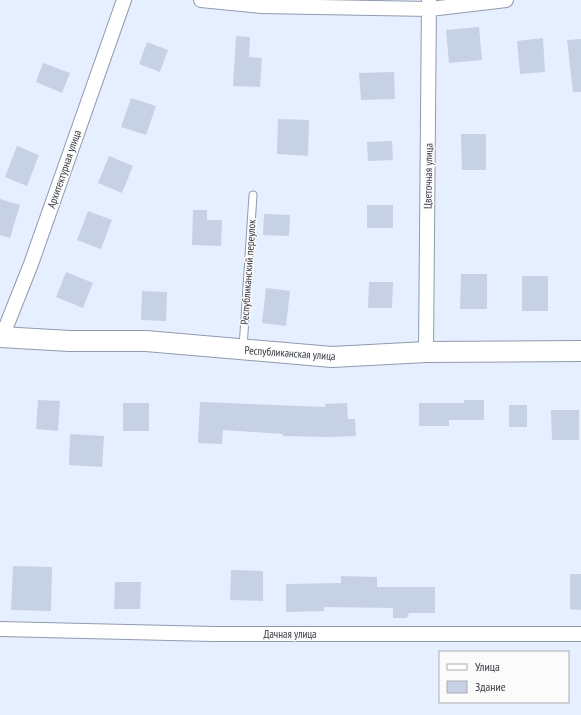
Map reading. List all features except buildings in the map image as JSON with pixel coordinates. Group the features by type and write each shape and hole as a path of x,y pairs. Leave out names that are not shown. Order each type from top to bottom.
{"street":[{"name":"Архитектурная улица","path":"1,337 31,264 124,0"},
{"path":"202,0 262,6 429,4 506,0"},
{"name":"Цветочная улица","path":"426,352 429,4"},
{"name":"Республиканская улица","path":"1,337 70,341 146,341 332,357 426,352 581,351"},
{"name":"Дачная улица","path":"0,629 213,634 581,634"}],"lane":[{"name":"Республиканский переулок","path":"243,350 253,195"}]}
